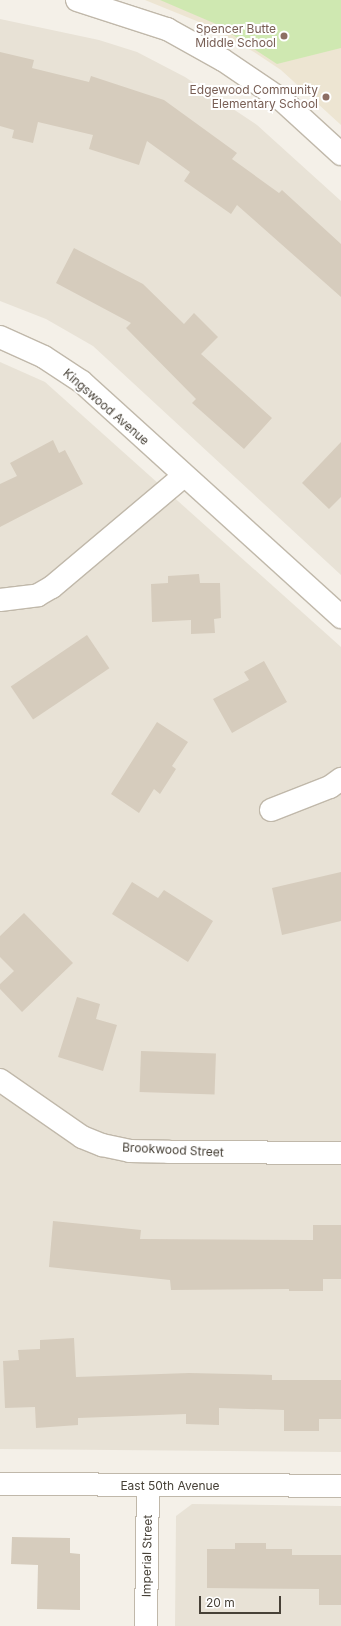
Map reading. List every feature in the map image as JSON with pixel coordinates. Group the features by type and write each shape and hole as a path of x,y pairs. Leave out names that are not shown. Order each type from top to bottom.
{"street":[{"path":"77,0 167,30 223,60 282,100 341,154"},
{"name":"Kingswood Avenue","path":"0,337 22,345 64,369 341,616"},
{"path":"0,600 38,595 52,587 184,476"},
{"path":"271,810 330,787 341,779"},
{"name":"Brookwood Street","path":"0,1080 64,1126 82,1137 102,1145 130,1151 341,1154"},
{"name":"East 50th Avenue","path":"0,1484 341,1486"},
{"name":"Imperial Street","path":"146,1626 148,1486"}],"shaded area":[{"name":"Spencer Butte Middle School","path":"145,0 341,0 341,125 281,70 254,52 204,24"},
{"path":"0,19 99,40 137,52 185,77 257,125 341,201 341,575 93,346 46,319 0,301"},
{"path":"0,362 45,382 341,647 341,1452 0,1449"},
{"path":"192,1504 341,1506 341,1626 175,1626 176,1516"}],"green space":[{"name":"Spencer Butte Middle School","path":"160,0 341,0 341,48 277,64 216,24"}],"building":[{"path":"0,52 34,60 32,68 89,82 91,76 164,100 237,153 232,159 279,193 282,190 341,244 341,297 237,205 231,214 184,181 190,172 147,141 139,165 89,149 93,135 38,122 33,143 12,138 14,130 0,126"},
{"path":"74,248 143,284 184,324 194,313 218,337 201,354 272,418 244,449 192,403 196,399 126,328 131,323 56,283"},
{"path":"53,440 59,453 65,450 83,484 0,527 0,484 17,476 10,463"},
{"path":"341,442 341,497 329,509 302,483"},
{"path":"199,574 200,583 220,583 221,618 214,619 215,633 191,634 191,620 152,622 151,584 168,583 168,576"},
{"path":"87,635 109,668 33,720 11,686"},
{"path":"264,661 287,702 232,733 213,699 249,680 244,672"},
{"path":"157,722 188,742 172,766 176,769 160,794 154,789 139,813 111,794"},
{"path":"341,872 341,921 282,935 272,888"},
{"path":"132,882 158,898 164,890 213,921 188,962 112,914"},
{"path":"24,913 73,963 22,1012 0,989 0,984 14,971 0,957 0,936"},
{"path":"77,997 100,1004 96,1019 117,1025 103,1071 58,1057"},
{"path":"141,1051 216,1054 215,1095 140,1092"},
{"path":"53,1221 141,1230 140,1239 313,1240 313,1225 341,1225 341,1279 323,1279 323,1291 289,1291 289,1289 171,1290 170,1280 49,1267"},
{"path":"74,1338 76,1377 189,1373 272,1375 272,1380 341,1380 341,1419 319,1419 319,1431 284,1431 284,1410 219,1408 219,1425 186,1424 186,1414 78,1418 78,1425 36,1428 35,1407 5,1408 3,1361 19,1360 18,1350 40,1349 40,1340"},
{"path":"12,1537 70,1538 70,1553 80,1554 80,1610 37,1609 38,1565 11,1564"},
{"path":"235,1543 266,1543 266,1549 292,1549 292,1555 341,1555 341,1605 319,1605 319,1589 207,1588 207,1549 235,1549"}],"place":[{"name":"Spencer Butte Middle School","path":"284,36"},
{"name":"Edgewood Community Elementary School","path":"326,97"}]}
